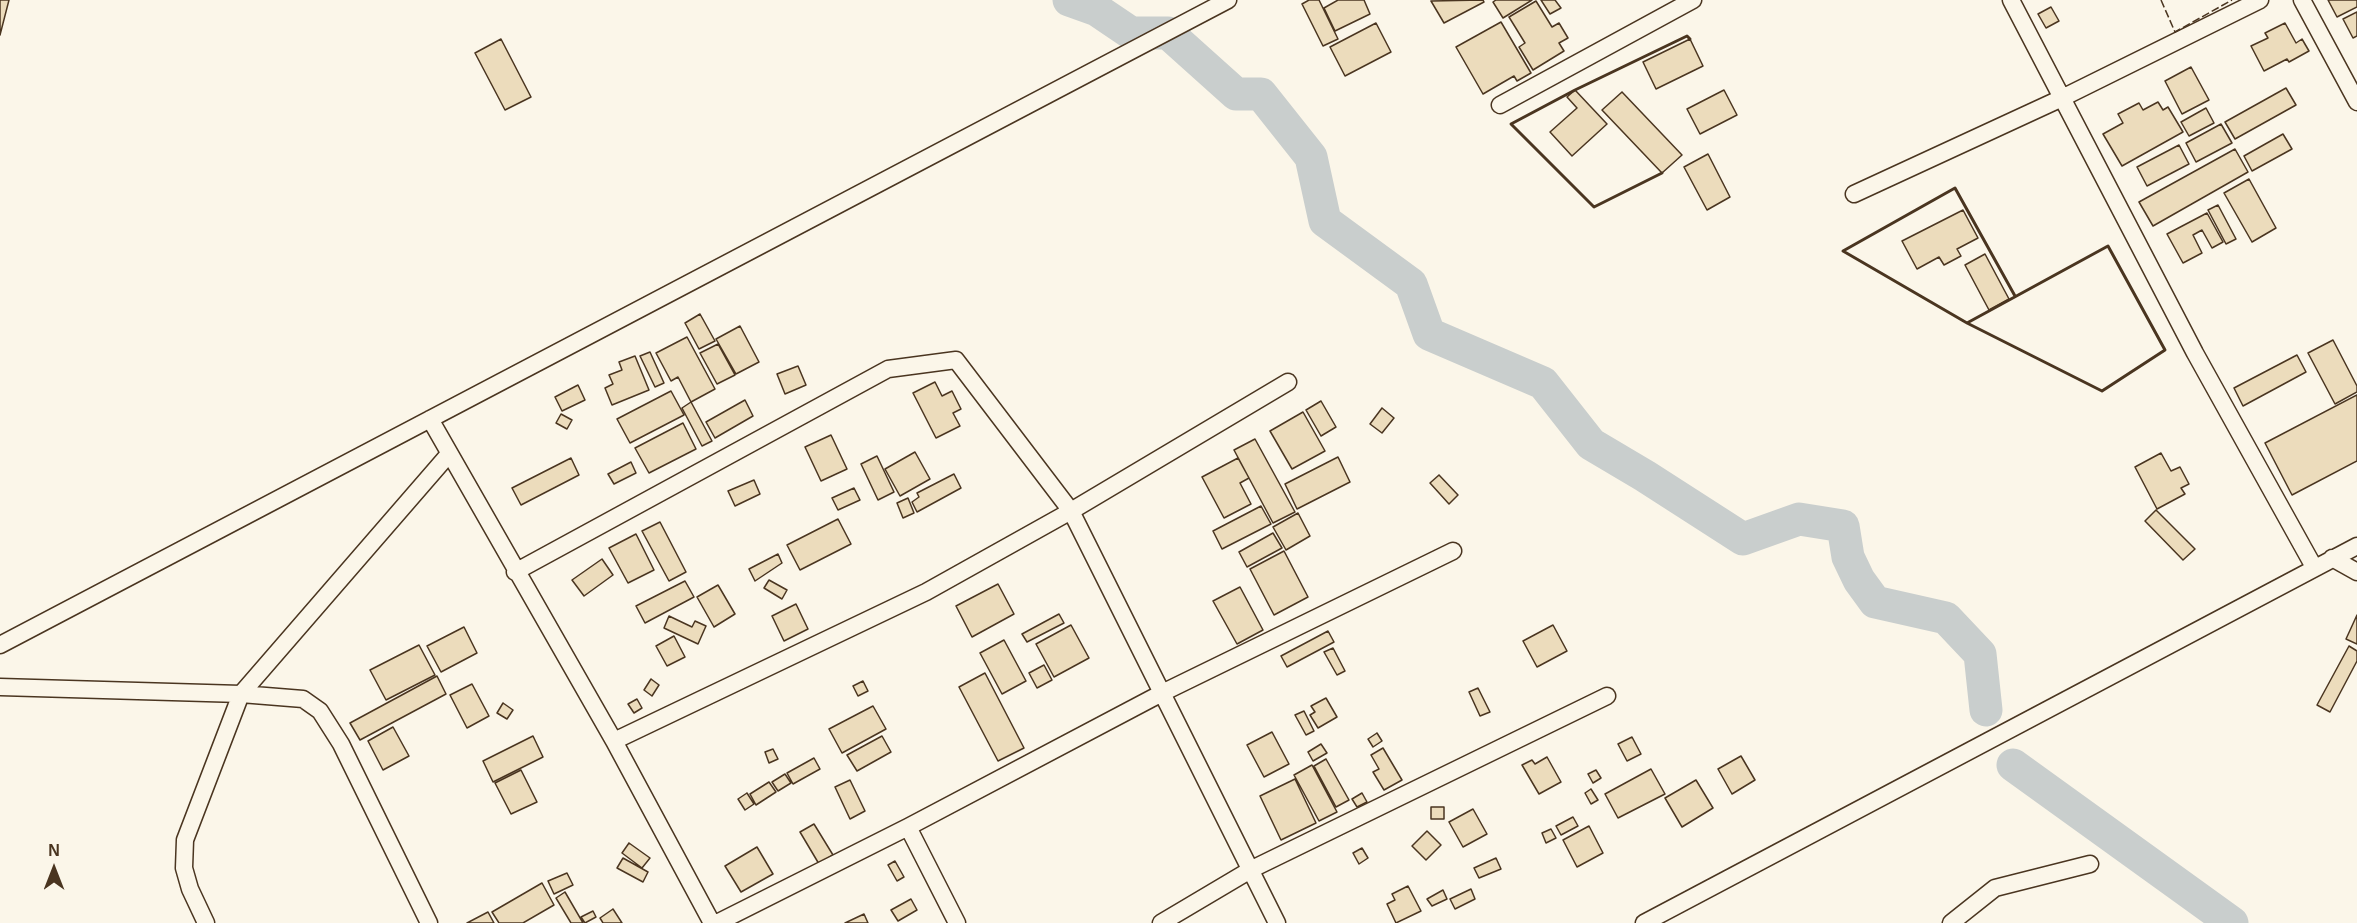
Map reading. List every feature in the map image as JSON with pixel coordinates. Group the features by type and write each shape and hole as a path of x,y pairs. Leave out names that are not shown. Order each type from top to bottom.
{"street":[{"path":"0,645 1228,0"},
{"path":"1500,105 1693,0"},
{"path":"2011,0 2194,353 2314,567"},
{"path":"1854,194 2062,98 2260,0"},
{"path":"2301,0 2357,102"},
{"path":"515,572 888,369 956,360 1071,511 1277,923"},
{"path":"614,741 926,592 1071,511 1288,382"},
{"path":"430,419 515,572 614,741 712,923"},
{"path":"206,923 190,889 184,868 185,840 241,694 449,454"},
{"path":"1644,923 2357,546"},
{"path":"717,923 908,827 1162,693 1453,551"},
{"path":"2332,558 2357,572"},
{"path":"0,687 241,694 303,699 320,711 341,744 429,923"},
{"path":"1161,923 1252,870 1607,696"},
{"path":"908,827 957,923"},
{"path":"1951,923 1995,888 2090,864"}],"building":[{"path":"0,0 9,0 0,35"},
{"path":"1309,0 1319,0 1338,39 1323,46 1302,4"},
{"path":"1338,0 1364,0 1370,14 1335,31 1324,8"},
{"path":"1483,0 1484,2 1444,23 1431,1"},
{"path":"1496,0 1532,0 1503,18 1493,2"},
{"path":"1541,0 1555,0 1561,8 1550,14"},
{"path":"2328,0 2357,0 2357,7 2337,17"},
{"path":"1536,1 1552,27 1559,23 1568,38 1559,43 1564,51 1533,70 1519,47 1525,43 1509,17"},
{"path":"2051,7 2059,21 2046,28 2038,14"},
{"path":"2357,12 2357,36 2353,38 2343,19"},
{"path":"1501,22 1531,73 1517,81 1514,76 1483,94 1456,47"},
{"path":"1376,23 1391,52 1345,76 1330,47"},
{"path":"2285,23 2296,43 2302,39 2309,51 2289,62 2287,59 2264,71 2251,46 2268,38 2265,33"},
{"path":"501,39 531,97 505,110 475,53"},
{"path":"1690,39 1703,66 1656,89 1643,62"},
{"path":"2191,67 2209,100 2182,114 2165,81"},
{"path":"2286,88 2296,105 2235,139 2225,122"},
{"path":"1575,90 1607,124 1572,156 1550,132 1577,108 1567,97"},
{"path":"1724,90 1737,115 1700,134 1687,109"},
{"path":"1622,92 1682,155 1662,173 1602,110"},
{"path":"2158,102 2163,110 2168,107 2183,132 2122,166 2103,134 2123,123 2118,114 2139,103 2143,110"},
{"path":"2206,108 2214,123 2189,136 2181,122"},
{"path":"2221,124 2232,143 2196,162 2186,143"},
{"path":"2283,134 2292,149 2252,171 2244,156"},
{"path":"2179,145 2189,164 2147,186 2137,167"},
{"path":"2235,149 2248,172 2153,226 2139,202"},
{"path":"1708,154 1730,197 1707,210 1684,167"},
{"path":"2249,179 2276,228 2252,242 2224,193"},
{"path":"2218,205 2236,239 2226,244 2208,210"},
{"path":"1963,210 1978,238 1957,249 1961,256 1944,265 1939,257 1917,269 1902,241"},
{"path":"2207,213 2223,242 2212,248 2202,230 2193,235 2202,253 2183,263 2167,234"},
{"path":"1985,254 2009,299 1989,310 1965,265"},
{"path":"700,314 715,341 699,349 685,323"},
{"path":"740,326 759,362 736,374 716,339"},
{"path":"687,337 715,389 691,402 678,377 671,381 656,353"},
{"path":"2333,340 2357,386 2357,392 2335,404 2308,353"},
{"path":"718,344 735,375 717,384 700,353"},
{"path":"650,352 664,383 655,387 640,356"},
{"path":"2297,355 2306,372 2243,406 2234,388"},
{"path":"635,356 649,390 612,405 605,388 613,384 609,375 622,370 619,362"},
{"path":"798,366 806,385 785,394 777,374"},
{"path":"935,382 942,396 952,391 961,409 953,413 960,426 936,438 913,393"},
{"path":"578,385 585,400 562,411 555,397"},
{"path":"671,391 684,415 630,443 617,419"},
{"path":"2357,395 2357,461 2292,495 2265,443"},
{"path":"745,400 753,416 715,438 706,422"},
{"path":"1321,401 1336,427 1321,436 1306,410"},
{"path":"691,402 712,441 702,446 682,408"},
{"path":"1382,408 1394,418 1382,433 1370,424"},
{"path":"1303,412 1325,451 1292,469 1270,431"},
{"path":"561,414 572,420 567,429 556,423"},
{"path":"683,423 696,449 649,473 635,448"},
{"path":"831,435 847,469 821,481 805,447"},
{"path":"1255,439 1295,512 1273,523 1234,450"},
{"path":"915,452 930,479 900,496 885,469"},
{"path":"2161,453 2171,471 2180,467 2189,484 2181,488 2185,494 2157,509 2135,467"},
{"path":"877,456 894,492 878,500 861,464"},
{"path":"1338,457 1350,482 1297,509 1285,484"},
{"path":"571,458 579,475 521,505 512,488"},
{"path":"1238,458 1249,478 1240,483 1251,504 1224,518 1202,477"},
{"path":"631,462 636,473 614,484 608,474"},
{"path":"954,474 961,488 917,512 912,502 919,497 917,493"},
{"path":"1439,475 1458,495 1449,504 1430,483"},
{"path":"754,480 760,494 735,506 728,491"},
{"path":"854,488 860,500 838,510 832,498"},
{"path":"908,498 914,513 903,518 897,503"},
{"path":"1261,506 1271,524 1222,549 1213,531"},
{"path":"2156,510 2195,549 2183,560 2145,521"},
{"path":"1298,513 1310,536 1286,550 1273,527"},
{"path":"838,519 851,544 800,570 787,545"},
{"path":"660,522 686,572 669,581 642,531"},
{"path":"1273,533 1282,548 1247,567 1239,552"},
{"path":"636,534 654,570 628,583 609,548"},
{"path":"1284,551 1308,597 1274,615 1250,569"},
{"path":"778,554 782,563 755,581 749,569"},
{"path":"602,559 613,575 584,596 572,580"},
{"path":"769,580 787,590 782,599 764,588"},
{"path":"685,581 694,597 645,623 636,606"},
{"path":"998,584 1014,614 972,637 956,606"},
{"path":"718,585 735,614 714,627 697,597"},
{"path":"1240,587 1263,630 1237,644 1213,601"},
{"path":"796,604 808,629 784,641 772,616"},
{"path":"1059,614 1064,623 1027,642 1022,634"},
{"path":"2357,615 2357,644 2346,639"},
{"path":"669,616 692,627 695,621 706,626 698,644 664,628"},
{"path":"1071,625 1089,658 1054,677 1036,644"},
{"path":"1553,625 1567,651 1537,667 1523,641"},
{"path":"464,627 477,653 441,672 427,646"},
{"path":"1328,631 1334,642 1287,667 1281,656"},
{"path":"674,636 685,657 667,666 656,646"},
{"path":"1004,640 1026,681 1002,694 980,653"},
{"path":"419,645 435,675 386,700 370,670"},
{"path":"2349,646 2357,651 2357,661 2330,712 2317,705"},
{"path":"1333,648 1345,671 1337,675 1324,652"},
{"path":"1044,665 1052,680 1037,688 1029,673"},
{"path":"985,673 1024,748 998,761 959,687"},
{"path":"437,676 446,694 360,740 350,723"},
{"path":"651,679 659,685 652,696 644,690"},
{"path":"863,681 868,691 858,696 853,686"},
{"path":"472,684 489,716 467,728 450,695"},
{"path":"1478,688 1490,712 1480,716 1469,692"},
{"path":"1326,698 1337,717 1318,728 1310,715 1315,712 1311,706"},
{"path":"637,699 642,708 634,713 628,704"},
{"path":"503,703 513,710 507,719 497,713"},
{"path":"873,706 886,729 842,753 829,729"},
{"path":"1304,711 1314,731 1306,735 1295,715"},
{"path":"393,727 409,756 383,770 368,741"},
{"path":"1272,732 1289,764 1264,777 1247,745"},
{"path":"1377,733 1382,741 1373,747 1368,739"},
{"path":"533,736 543,757 493,782 483,761"},
{"path":"882,736 891,752 857,771 847,755"},
{"path":"1632,737 1641,754 1627,761 1618,744"},
{"path":"1321,744 1327,753 1313,761 1308,752"},
{"path":"1383,748 1402,780 1384,790 1373,772 1379,769 1371,755"},
{"path":"773,749 778,759 769,763 765,752"},
{"path":"1741,756 1755,780 1732,794 1718,769"},
{"path":"1547,757 1561,782 1539,794 1522,765 1532,760 1535,764"},
{"path":"814,758 820,769 793,784 787,773"},
{"path":"1326,759 1349,800 1336,807 1314,766"},
{"path":"1312,765 1337,812 1319,821 1294,775"},
{"path":"1651,769 1665,794 1618,818 1605,794"},
{"path":"521,770 537,802 511,814 495,783"},
{"path":"1596,770 1601,778 1593,783 1588,774"},
{"path":"785,774 791,783 778,791 772,782"},
{"path":"1295,779 1316,823 1281,840 1260,796"},
{"path":"850,780 865,811 850,819 835,787"},
{"path":"1696,780 1713,808 1682,827 1665,798"},
{"path":"769,782 776,792 756,805 750,794"},
{"path":"1591,789 1598,800 1591,804 1585,793"},
{"path":"747,793 754,804 745,810 738,799"},
{"path":"1362,793 1367,802 1357,807 1352,799"},
{"path":"1431,807 1444,807 1444,819 1431,819"},
{"path":"1473,809 1487,834 1463,847 1449,822"},
{"path":"1573,817 1578,826 1561,835 1556,826"},
{"path":"814,824 833,855 819,864 800,832"},
{"path":"1589,826 1603,853 1577,867 1563,840"},
{"path":"1551,829 1556,838 1546,843 1542,833"},
{"path":"1427,831 1441,845 1426,860 1412,846"},
{"path":"629,843 650,858 642,868 622,853"},
{"path":"757,847 773,874 741,892 725,866"},
{"path":"1362,848 1368,858 1359,864 1353,853"},
{"path":"623,858 648,872 643,882 617,868"},
{"path":"1496,858 1501,869 1479,878 1474,868"},
{"path":"895,861 904,877 897,881 888,865"},
{"path":"567,873 573,885 554,894 548,881"},
{"path":"542,883 554,905 523,923 499,923 492,912"},
{"path":"1408,886 1421,911 1396,923 1387,904 1395,900 1392,894"},
{"path":"1471,889 1475,899 1455,909 1450,899"},
{"path":"1443,890 1447,899 1432,906 1427,899"},
{"path":"565,892 583,923 571,923 556,898"},
{"path":"911,899 917,910 898,921 891,910"},
{"path":"613,909 622,923 603,923 600,918"},
{"path":"593,911 596,917 585,923 581,917"},
{"path":"488,912 494,923 467,923"},
{"path":"864,914 868,923 845,923"}],"waterway":[{"path":"1069,0 1097,10 1131,33 1168,33 1236,94 1261,94 1311,157 1325,221 1411,284 1429,334 1543,383 1591,444 1743,539 1799,519 1843,526 1848,557 1859,580 1875,602 1946,618 1980,654 1986,710"},
{"path":"2013,765 2232,923"}],"fence":[{"path":"2161,0 2175,32 2232,0"}],"wall":[{"path":"1662,173 1594,207 1511,124 1687,36 1690,39"},
{"path":"1967,323 1843,251 1955,188 2015,296"},
{"path":"2108,246 2165,350 2102,391 1967,323 2108,246"}]}
